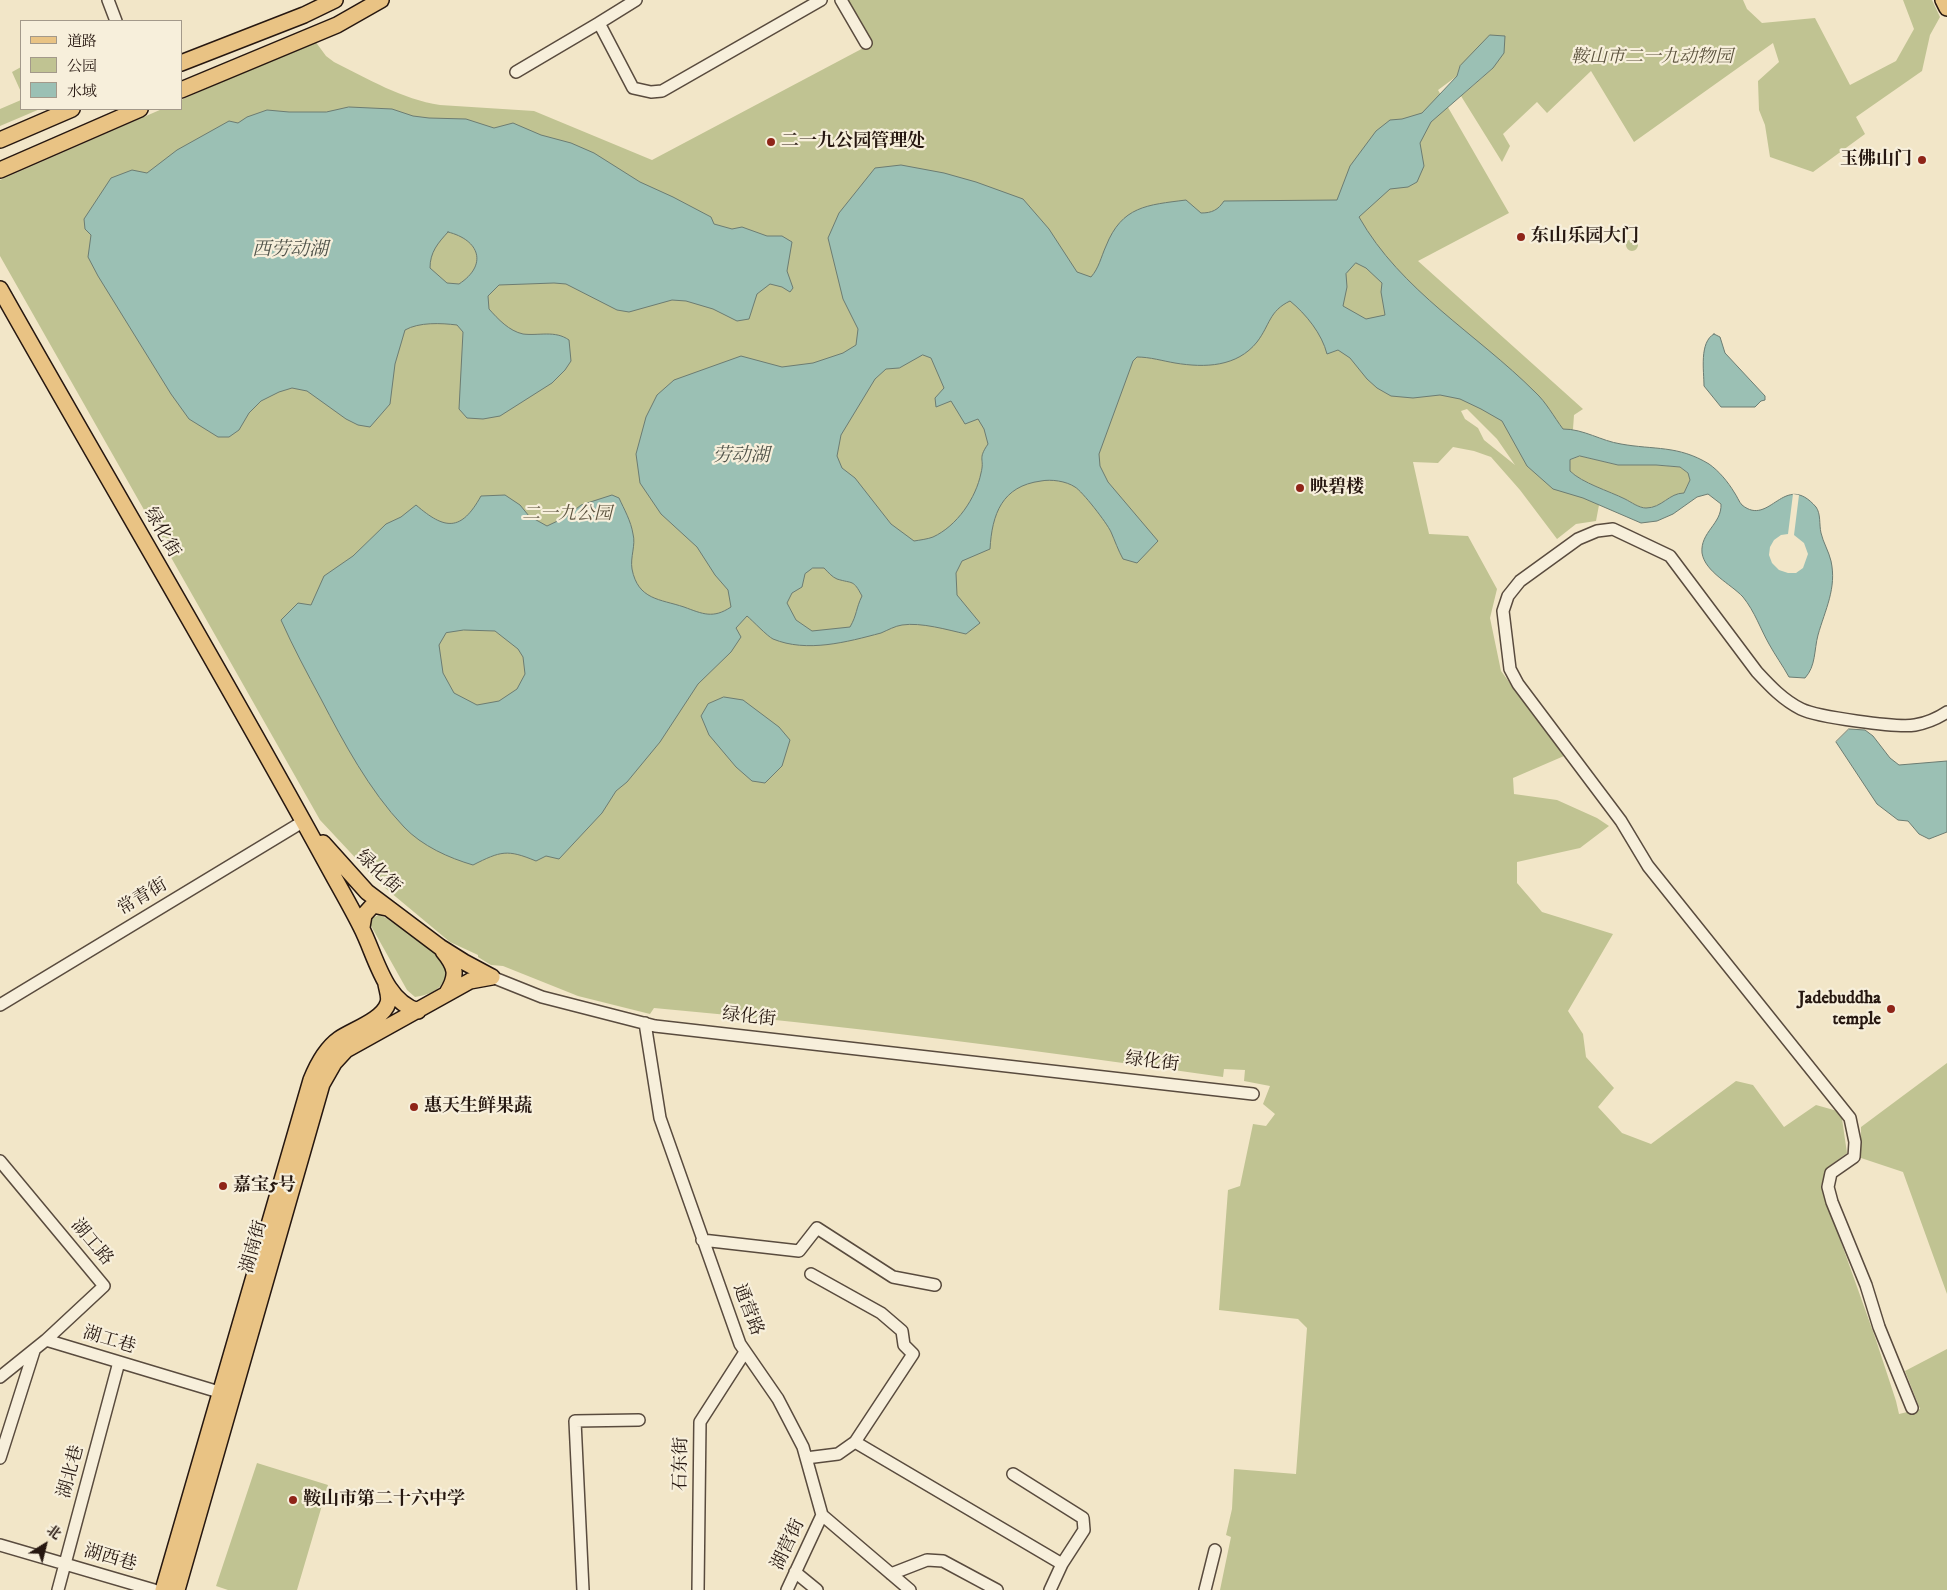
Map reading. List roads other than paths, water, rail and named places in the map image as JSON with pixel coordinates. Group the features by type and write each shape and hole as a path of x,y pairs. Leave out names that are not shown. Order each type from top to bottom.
{"main road":[{"path":"182,63 304,15 335,0"},
{"path":"182,90 336,25 381,0"},
{"path":"1943,0 1947,8"},
{"path":"0,140 70,110"},
{"path":"0,170 138,110"},
{"name":"绿化街","path":"0,289 304,822 362,927 386,983 402,1003 408,1008 418,1011"},
{"name":"绿化街","path":"304,822 350,876 367,892 440,947 492,977"},
{"path":"362,927 364,915 373,905 387,908"},
{"path":"440,947 451,961 455,972 454,982 446,994"},
{"name":"湖南街","path":"176,1590 322,1084 334,1063 346,1050 470,982 492,977"},
{"name":"湖南街","path":"163,1590 219,1392 316,1067 338,1040 378,1016 385,1009 389,1002 386,983"}],"street":[{"path":"108,0 116,20"},
{"path":"516,72 636,0"},
{"path":"599,23 633,88 651,92 662,91 821,0"},
{"path":"841,0 866,43"},
{"path":"1912,1408 1879,1327 1866,1285 1832,1202 1828,1187 1831,1173 1854,1157 1856,1142 1850,1118 1648,866 1621,821 1518,684 1510,669 1503,611 1508,596 1520,581 1548,560 1578,539 1597,531 1612,530 1670,556 1757,672 1779,694 1802,710 1847,719 1899,726 1916,725 1940,717 1947,712"},
{"name":"常青街","path":"0,1005 304,822"},
{"name":"绿化街","path":"492,977 542,997 655,1026 1253,1094"},
{"name":"通营路","path":"645,1023 660,1118 702,1240 740,1344 778,1399 803,1447 822,1515"},
{"name":"湖工路","path":"0,1161 104,1286 46,1340"},
{"path":"702,1240 799,1250 817,1228 893,1278 934,1285"},
{"path":"806,1458 838,1454 855,1442 913,1354 904,1345 902,1331 881,1313 811,1274"},
{"path":"0,1377 46,1340"},
{"name":"湖工巷","path":"46,1340 219,1392"},
{"path":"0,1458 34,1351"},
{"name":"石东街","path":"698,1590 700,1422 745,1352"},
{"name":"湖北巷","path":"58,1590 119,1362"},
{"path":"583,1590 575,1421 639,1420"},
{"path":"855,1442 1062,1564"},
{"path":"1013,1474 1083,1518 1084,1530 1062,1564 1050,1590"},
{"path":"822,1515 910,1590"},
{"name":"湖营街","path":"787,1590 822,1515"},
{"name":"湖西巷","path":"0,1545 154,1590"},
{"path":"1204,1590 1215,1550"},
{"path":"891,1574 927,1560 943,1561 997,1590"},
{"path":"795,1572 817,1590"}],"water":[{"name":"劳动湖","path":"1490,35 1505,36 1504,53 1493,68 1431,122 1420,143 1424,166 1417,182 1408,187 1390,189 1359,217 1376,243 1418,290 1535,392 1563,429 1578,431 1633,446 1676,451 1698,458 1716,470 1729,484 1742,505 1752,510 1761,510 1786,496 1795,494 1805,497 1816,507 1820,530 1831,561 1832,580 1813,663 1805,678 1789,677 1743,597 1713,572 1704,560 1702,546 1704,539 1718,517 1721,504 1708,494 1697,497 1673,514 1657,521 1641,523 1583,498 1553,489 1527,466 1502,421 1460,399 1440,395 1413,398 1391,396 1377,388 1350,358 1338,350 1327,354 1313,325 1290,301 1278,309 1257,342 1249,350 1240,357 1230,361 1209,365 1186,365 1137,357 1133,361 1099,454 1100,466 1108,482 1158,541 1137,563 1123,559 1109,528 1078,490 1063,482 1045,480 1028,484 1008,495 997,513 993,524 990,549 962,561 956,573 957,595 980,623 966,634 909,624 841,643 813,646 799,645 773,639 747,616 736,628 741,637 731,652 698,684 660,742 627,782 616,791 602,813 559,859 546,856 536,861 511,853 504,853 473,865 455,859 427,846 411,834 391,813 368,782 300,660 281,620 298,603 311,605 324,576 353,556 386,524 401,517 416,505 444,523 452,523 466,516 474,508 481,496 505,495 520,505 529,516 547,526 566,517 581,505 612,495 619,498 633,534 632,569 639,587 645,593 659,600 708,614 719,613 731,607 728,590 715,575 697,547 661,514 640,483 636,454 646,417 657,395 674,380 741,356 782,367 813,363 843,353 856,345 858,329 843,299 828,238 839,213 875,168 901,165 944,173 1023,199 1049,229 1077,272 1091,277 1098,266 1112,233 1120,223 1128,215 1148,206 1186,200 1201,213 1214,210 1224,201 1337,200 1350,166 1376,131 1390,120 1402,119 1422,113 1457,76 1460,66","holes":["1356,263 1366,268 1382,283 1381,292 1385,315 1366,319 1343,306 1347,287 1346,274","923,355 931,358 944,388 935,398 936,407 951,401 965,424 978,419 984,429 988,444 982,456 982,468 975,492 964,510 942,532 931,538 914,541 891,524 855,478 842,468 837,456 841,435 875,379 886,369 899,368","1580,456 1618,465 1680,467 1688,473 1690,480 1684,493 1674,495 1657,506 1643,508 1588,483 1575,475 1570,471 1570,460","813,568 824,568 835,578 854,584 862,596 850,627 812,631 796,620 787,603 792,593 802,587 805,574","464,630 495,631 518,649 523,657 525,674 517,689 499,701 477,705 454,693 443,673 439,645 446,633"]},
{"name":"西劳动湖","path":"349,107 392,109 413,116 466,119 494,128 513,123 541,135 571,143 594,153 640,182 711,217 714,224 732,229 742,227 767,236 782,236 792,242 787,271 793,288 790,292 782,287 770,284 757,294 749,319 737,321 713,309 686,301 672,300 629,312 617,310 566,284 499,285 488,296 489,309 496,317 508,327 523,334 553,334 564,337 569,340 571,361 552,383 500,416 483,419 467,418 459,409 463,332 457,325 430,324 411,327 405,330 395,364 390,404 370,427 358,425 346,419 307,391 292,388 261,401 249,413 239,430 229,437 218,437 189,419 171,394 98,276 88,257 91,235 85,229 84,219 111,178 132,170 147,173 177,150 229,121 238,123 247,117 267,110 326,112","holes":["448,232 459,236 473,247 477,261 468,277 459,284 447,283 430,268 431,257 438,244"]},
{"path":"1714,334 1720,337 1725,353 1765,396 1765,400 1755,407 1721,407 1704,386 1704,350 1709,338"},
{"path":"724,697 743,700 779,727 790,740 782,766 765,783 752,781 736,767 709,735 701,716 708,704"},
{"path":"1849,729 1865,730 1873,736 1890,758 1899,765 1947,761 1947,832 1929,839 1919,834 1908,821 1898,820 1877,804 1836,742"}],"place":[{"name":"二一九公园管理处","path":"771,142"},
{"name":"玉佛山门","path":"1922,160"},
{"name":"东山乐园大门","path":"1521,237"},
{"name":"映碧楼","path":"1300,488"},
{"name":"Jadebuddha temple","path":"1891,1009"},
{"name":"惠天生鲜果蔬","path":"414,1107"},
{"name":"嘉宝5号","path":"223,1186"},
{"name":"鞍山市第二十六中学","path":"293,1500"}],"park label":[{"name":"鞍山市二一九动物园","path":"1652,58"},
{"name":"二一九公园","path":"567,515"}]}
